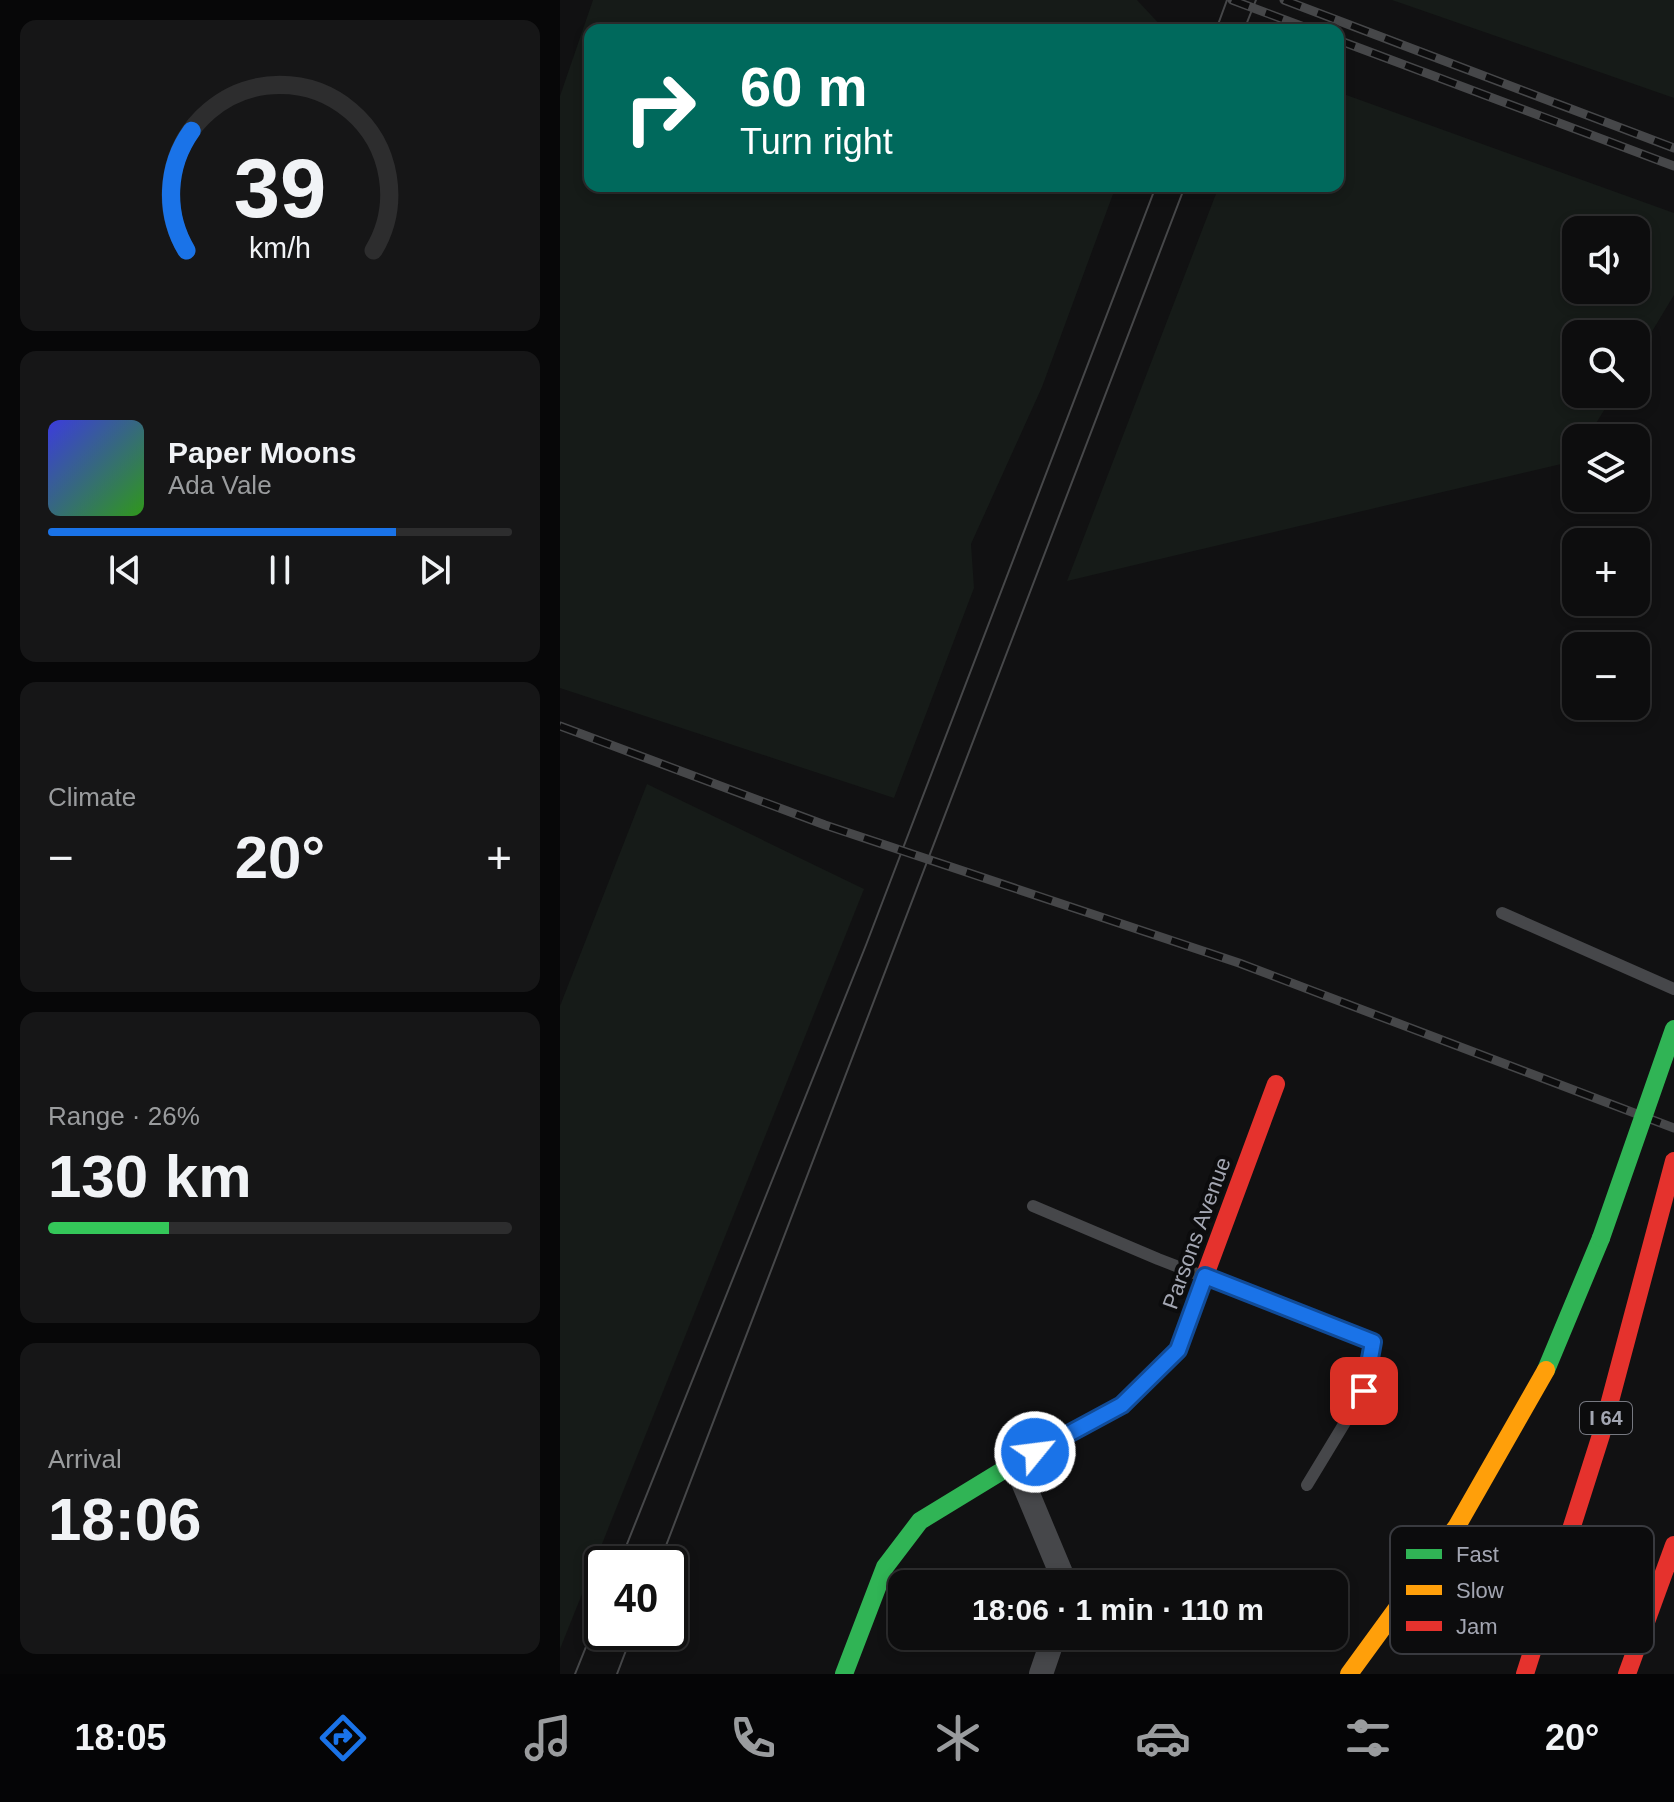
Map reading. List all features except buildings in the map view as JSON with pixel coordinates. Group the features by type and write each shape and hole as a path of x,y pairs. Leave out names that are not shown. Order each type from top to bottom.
{"main road":[{"path":"1457,1526 1544,1375 1601,1238 1674,1029"},
{"name":"Parsons Avenue","path":"844,1674 885,1567 920,1521 1015,1463 1122,1405 1178,1350 1276,1084"},
{"name":"I 64","path":"1573,1526 1651,1258 1674,1161"},
{"path":"1654,1600 1674,1545"},
{"path":"1349,1674 1390,1618"},
{"name":"I 64","path":"1525,1674 1532,1654"},
{"path":"1627,1674 1634,1654"}],"street":[{"path":"1015,1463 1060,1570"},
{"path":"1041,1674 1049,1650"}],"lane":[{"path":"1502,913 1674,989"},
{"path":"1033,1206 1373,1342 1364,1391 1307,1485"}],"shaded area":[{"path":"593,0 1137,0 1159,24 585,24"},
{"path":"1392,0 1674,0 1674,98"},
{"path":"584,26 584,192 1114,192 1042,387 971,544 974,588 894,798 560,688 560,96"},
{"path":"1344,94 1674,213 1674,295 1650,335 1650,320 1562,320 1562,408 1605,408 1596,424 1562,424 1562,464 1067,581 1217,192 1344,192"},
{"path":"647,784 864,889 601,1546 584,1546 584,1589 560,1649 560,1006"}],"tram line":[{"path":"1218,24 1227,0"},
{"path":"1246,24 1256,0"},
{"path":"626,1546 866,945 1154,192"},
{"path":"666,1546 1183,192"},
{"path":"575,1674 585,1650"},
{"path":"617,1674 626,1650"}],"railway":[{"path":"1232,0 1296,24"},
{"path":"1284,0 1674,148"},
{"path":"1344,42 1674,166"},
{"path":"560,726 825,825 1239,963 1674,1128"}],"traffic: fast":[{"path":"1601,1238 1674,1029"},
{"path":"1546,1370 1601,1238"},
{"path":"844,1674 885,1567 920,1521 1015,1463 1122,1405 1178,1350 1204,1278"}],"traffic: slow":[{"path":"1457,1526 1546,1370"},
{"path":"1349,1674 1390,1618"}],"traffic: jam":[{"path":"1204,1278 1276,1084"},
{"path":"1572,1526 1601,1435 1674,1161"},
{"path":"1654,1600 1674,1545"},
{"path":"1525,1674 1531,1654"},
{"path":"1627,1674 1634,1654"}],"route":[{"path":"1035,1452 1122,1405 1178,1350 1205,1276 1373,1342 1373,1357 1364,1391"}]}
